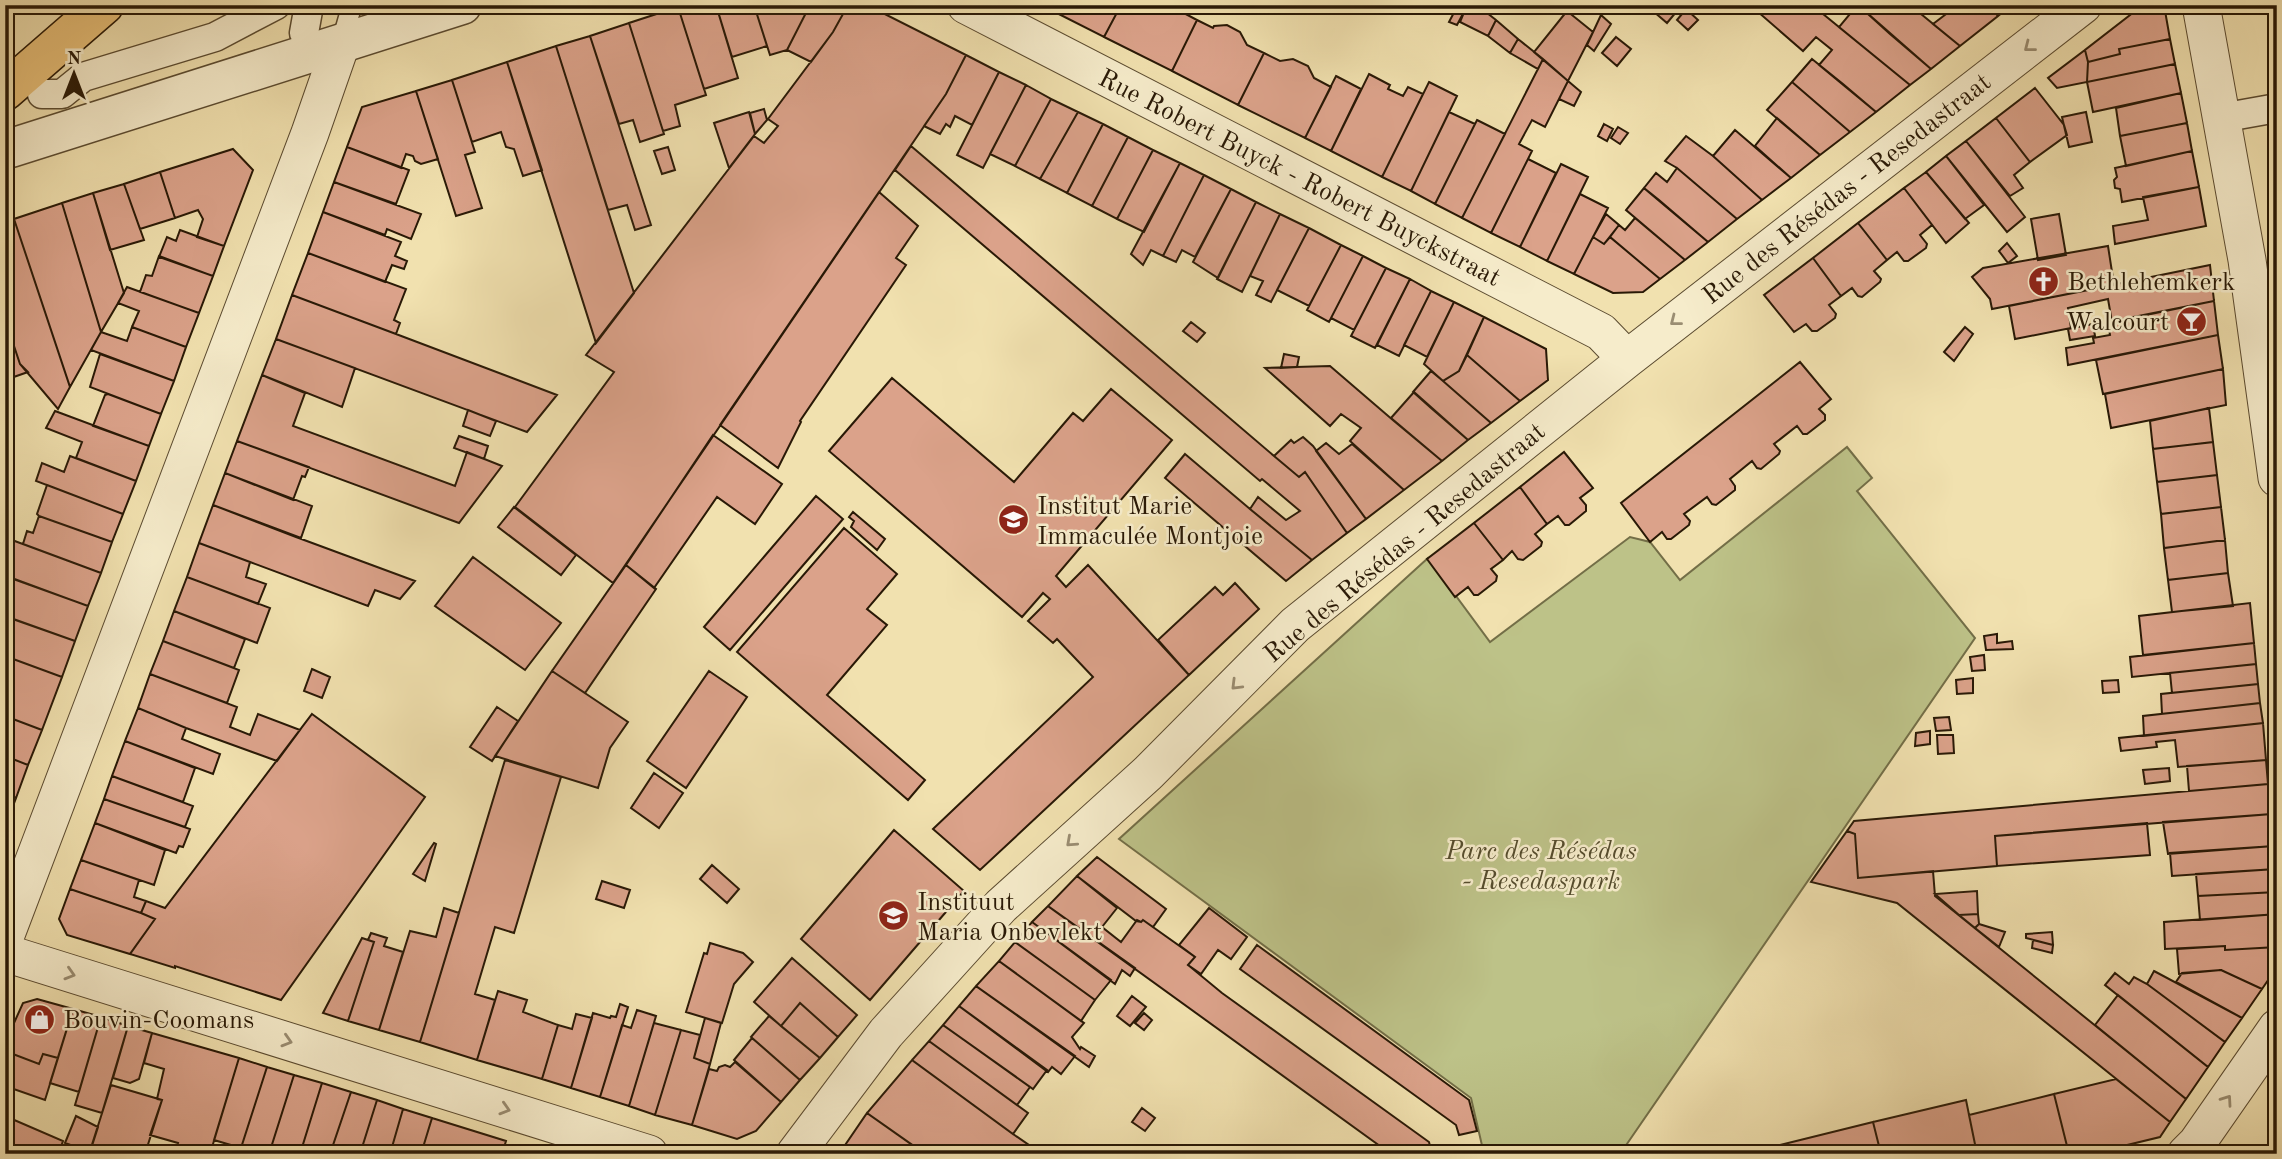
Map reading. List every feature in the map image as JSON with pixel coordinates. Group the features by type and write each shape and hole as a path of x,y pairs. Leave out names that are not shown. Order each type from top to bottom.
{"main road":[{"path":"24,93 104,5"}],"street":[{"path":"24,93 62,94 83,77 215,37 276,5"},
{"path":"304,33 309,5"},
{"path":"5,147 11,148 89,124 462,5"},
{"name":"Rue Robert Buyck - Robert Buyckstraat","path":"966,5 1601,332 1627,359"},
{"name":"Rue des Résédas - Resedastraat","path":"795,1154 886,1033 1000,906 1148,773 1294,625 1627,359 2083,5"},
{"path":"2201,5 2247,260 2277,478"},
{"path":"5,937 295,173 341,44"},
{"path":"2221,118 2277,107"},
{"path":"5,953 649,1154"},
{"path":"2186,1154 2197,1143 2277,1028"}],"lane":[{"path":"341,44 352,5"}],"green space":[{"name":"Parc des Résédas - Resedaspark","path":"1847,447 1872,478 1857,491 1975,638 1620,1154 1484,1154 1471,1098 1119,839 1428,558 1490,642 1630,537 1650,542 1680,580"}],"building":[{"path":"716,5 738,78 704,89 678,7"},
{"path":"716,5 754,5 767,46 732,57"},
{"path":"754,5 810,5 787,50 770,55"},
{"path":"810,5 848,5 833,32 811,62 787,50"},
{"path":"848,5 867,5 966,55 946,94 613,583 515,507 614,372 586,355 754,136 764,143 778,126 768,119 833,32"},
{"path":"1041,5 1121,5 1104,37"},
{"path":"1121,5 1178,5 1180,11 1197,20 1172,71 1104,37"},
{"path":"1458,5 1466,8 1457,25 1449,22"},
{"path":"1467,5 1477,5 1496,20 1488,36 1460,22"},
{"path":"1477,5 1496,5 1489,14"},
{"path":"1646,5 1682,5 1667,23"},
{"path":"1750,5 1812,5 1910,85 1876,112 1819,65 1832,50 1816,37 1803,51"},
{"path":"1838,5 1858,5 1931,69 1910,85 1839,27 1850,14"},
{"path":"1858,5 1910,5 1960,46 1931,69"},
{"path":"1958,5 1989,5 1998,16 1960,46 1933,24"},
{"path":"1989,5 2013,5 1998,16"},
{"path":"2143,5 2164,5 2170,39 2119,49 2120,54 2088,62 2085,50"},
{"path":"678,7 706,95 675,105 680,126 663,131 629,23"},
{"path":"1686,9 1698,20 1688,30 1677,20"},
{"path":"1567,11 1593,32 1568,81 1534,52"},
{"path":"1601,15 1611,24 1594,51 1587,45"},
{"path":"1197,20 1213,28 1227,25 1240,32 1247,45 1264,53 1238,105 1172,71"},
{"path":"1496,20 1518,39 1510,53 1488,36"},
{"path":"629,23 664,134 640,142 633,120 619,124 590,36"},
{"path":"590,36 651,225 635,230 627,205 608,210 556,46"},
{"path":"1616,37 1631,49 1617,66 1602,53"},
{"path":"1518,39 1543,59 1538,69 1510,53"},
{"path":"2170,39 2175,64 2087,82 2088,62 2120,54 2119,49"},
{"path":"556,46 634,293 596,343 507,62"},
{"path":"2085,50 2088,62 2087,82 2057,88 2048,78"},
{"path":"1264,53 1280,61 1293,59 1308,66 1314,78 1331,87 1305,138 1238,105"},
{"path":"966,55 999,72 972,125 955,116 950,127 946,124 940,134 924,126 946,94"},
{"path":"1543,59 1568,81 1545,127 1532,120 1519,144 1532,151 1491,233 1462,218"},
{"path":"1812,59 1876,112 1850,132 1792,82"},
{"path":"507,62 542,170 523,176 514,149 506,147 501,132 472,142 452,80"},
{"path":"2175,64 2181,93 2093,112 2087,82"},
{"path":"999,72 1026,85 983,168 957,155"},
{"path":"1369,74 1390,85 1388,89 1403,96 1408,87 1423,94 1382,177 1331,151"},
{"path":"1336,76 1361,89 1331,151 1305,138"},
{"path":"452,80 475,152 465,155 482,208 456,216 416,91"},
{"path":"1568,81 1581,92 1574,106 1559,99"},
{"path":"1429,82 1457,96 1411,191 1382,177"},
{"path":"1792,82 1850,132 1820,155 1767,110"},
{"path":"1026,85 1051,99 1015,166 990,154"},
{"path":"2035,88 2064,125 2067,135 2030,162 1996,118"},
{"path":"416,91 438,159 421,164 415,161 413,156 406,154 401,168 347,147 362,107"},
{"path":"2181,93 2187,123 2120,136 2116,108"},
{"path":"1051,99 1078,112 1040,179 1015,166"},
{"path":"764,109 767,120 755,134 750,113"},
{"path":"749,112 755,134 729,168 714,123"},
{"path":"1078,112 1103,124 1067,193 1040,179"},
{"path":"1449,112 1475,124 1435,204 1411,191"},
{"path":"2086,112 2092,142 2069,147 2062,117"},
{"path":"1777,118 1820,155 1791,178 1755,146"},
{"path":"1996,118 2030,162 2014,175 2023,188 2010,196 1966,141"},
{"path":"1477,120 1505,134 1462,218 1435,204"},
{"path":"2187,123 2192,151 2126,166 2120,136"},
{"path":"1103,124 1128,137 1092,206 1067,193"},
{"path":"1604,124 1613,129 1607,141 1598,136"},
{"path":"1618,127 1628,133 1620,144 1611,138"},
{"path":"1735,130 1791,178 1762,200 1713,156"},
{"path":"1686,136 1762,200 1737,219 1665,161"},
{"path":"1128,137 1153,150 1117,219 1092,206"},
{"path":"1966,141 2025,217 2007,232 1946,156"},
{"path":"911,146 1299,477 1305,472 1347,533 1312,560 1250,509 1258,497 1286,520 1300,511 1262,479 1260,481 895,170"},
{"path":"347,147 409,170 396,204 334,182"},
{"path":"668,147 675,170 662,174 654,151"},
{"path":"233,149 253,170 224,246 197,237 203,219 198,210 175,218 160,172"},
{"path":"1153,150 1180,163 1144,232 1117,219"},
{"path":"2192,151 2199,187 2122,202 2120,189 2115,188 2115,168"},
{"path":"1946,156 1984,205 1965,219 1926,172"},
{"path":"1528,159 1556,173 1520,247 1491,233"},
{"path":"1180,163 1204,175 1163,256 1151,250 1143,265 1131,254"},
{"path":"1561,164 1588,177 1547,261 1520,247"},
{"path":"1677,168 1737,219 1708,242 1644,188 1656,173 1667,182"},
{"path":"160,172 175,218 140,229 124,184"},
{"path":"1926,172 1969,223 1946,243 1904,188"},
{"path":"1204,175 1231,189 1195,257 1182,250 1176,262 1163,256"},
{"path":"334,182 421,214 411,239 387,229 385,235 323,212"},
{"path":"124,184 144,240 110,250 93,193"},
{"path":"2199,187 2206,226 2115,244 2113,226 2148,220 2143,197"},
{"path":"1644,188 1708,242 1685,260 1626,210"},
{"path":"1904,188 1932,225 1920,235 1927,244 1926,248 1908,261 1904,261 1897,252 1887,260 1858,223"},
{"path":"1231,189 1256,202 1218,278 1193,262"},
{"path":"879,192 918,226 896,258 906,265 800,421 778,468 720,425"},
{"path":"93,193 124,293 101,332 62,203"},
{"path":"1580,194 1608,208 1574,274 1547,261"},
{"path":"1256,202 1280,214 1242,292 1217,279"},
{"path":"62,203 101,332 70,387 14,219"},
{"path":"323,212 401,242 395,256 407,261 404,269 392,265 385,282 308,253"},
{"path":"1280,214 1309,228 1271,302 1256,295 1263,281 1250,276"},
{"path":"1606,214 1619,225 1604,244 1593,237"},
{"path":"2059,214 2066,255 2038,260 2031,219"},
{"path":"1635,218 1685,260 1660,279 1610,237 1619,225 1625,230"},
{"path":"14,219 70,387 58,409 20,364 5,319 5,222"},
{"path":"1858,223 1887,260 1874,271 1881,279 1880,282 1862,297 1852,288 1841,296 1813,258"},
{"path":"1309,228 1341,245 1309,306 1277,290"},
{"path":"180,230 224,246 213,276 159,257 167,237 176,241"},
{"path":"1593,237 1604,244 1610,237 1660,279 1643,292 1613,293 1574,274"},
{"path":"2007,243 2017,256 2008,263 1999,251"},
{"path":"1341,245 1363,256 1329,322 1307,310"},
{"name":"Bethlehemkerk","path":"2108,246 2114,285 1992,309 1990,299 1972,277 1983,268"},
{"path":"308,253 406,289 394,320 400,323 396,334 292,295"},
{"path":"159,256 213,276 199,313 140,292 146,275 152,276"},
{"path":"1363,256 1386,268 1354,330 1331,318"},
{"path":"1813,258 1841,296 1829,305 1836,314 1835,318 1817,331 1812,331 1806,324 1794,332 1764,295"},
{"path":"2210,265 2214,301 2112,322 2108,299 2068,308 2071,328 2015,339 2009,306"},
{"path":"1386,268 1410,279 1375,348 1351,336"},
{"path":"1410,279 1431,291 1399,356 1377,345"},
{"path":"127,287 199,313 186,347 132,327 139,311 118,303"},
{"path":"1431,291 1454,302 1427,357 1404,345"},
{"path":"292,295 557,395 527,432 276,339"},
{"path":"2214,301 2218,335 2068,365 2066,348 2094,343 2093,338 2110,335 2108,322"},
{"path":"1454,302 1484,317 1459,371 1443,381 1424,364"},
{"path":"1484,317 1546,349 1548,380 1520,401 1467,355"},
{"path":"5,319 20,364 28,372 5,380"},
{"path":"1191,322 1205,333 1197,342 1183,331"},
{"path":"2093,324 2095,336 2070,340 2068,329"},
{"path":"132,327 186,347 174,381 91,350 101,332 127,341"},
{"path":"1965,327 1973,334 1954,361 1944,352"},
{"path":"2218,335 2223,369 2103,394 2096,360"},
{"path":"276,339 355,368 342,407 262,375"},
{"path":"100,354 174,381 161,414 90,387"},
{"path":"1284,354 1299,357 1297,367 1281,368"},
{"path":"1467,355 1520,401 1491,423 1443,381 1459,371"},
{"path":"1800,362 1831,399 1819,409 1825,415 1825,420 1807,434 1803,434 1797,426 1774,444 1780,451 1779,454 1761,469 1752,461 1730,479 1735,490 1716,505 1707,497 1684,514 1690,521 1689,525 1671,539 1667,539 1662,532 1650,542 1621,503"},
{"path":"1330,366 1442,461 1404,490 1350,441 1361,428 1341,414 1330,426 1265,368"},
{"path":"2223,369 2226,405 2111,428 2105,394"},
{"path":"1431,371 1491,423 1468,440 1431,408 1413,392"},
{"path":"262,375 305,393 293,426 455,486 467,452 502,466 459,523 237,441"},
{"path":"892,378 1014,482 1073,413 1083,421 1111,389 1172,440 1056,576 1066,587 1088,565 1189,675 980,870 933,829 1093,677 1057,639 1053,643 1028,621 1050,599 1043,593 1022,617 829,451"},
{"path":"1414,392 1468,440 1442,461 1391,418"},
{"path":"105,395 161,414 149,446 93,426"},
{"path":"2209,408 2213,442 2153,449 2150,421"},
{"path":"468,410 496,421 490,436 463,426"},
{"path":"55,411 149,446 136,481 76,458 82,442 46,428"},
{"path":"713,435 782,484 755,524 717,497 654,588 626,565"},
{"path":"459,436 488,446 484,459 454,448"},
{"path":"1303,437 1313,446 1366,519 1347,533 1305,472 1299,477 1274,456 1291,440 1294,443"},
{"path":"237,441 309,467 305,477 302,476 293,500 225,473"},
{"path":"2213,442 2217,475 2157,482 2153,449"},
{"path":"1326,443 1339,454 1352,444 1404,490 1366,519 1316,451"},
{"path":"1564,452 1593,488 1580,498 1586,505 1586,511 1569,525 1565,525 1558,516 1547,524 1520,487"},
{"path":"1185,454 1312,560 1286,581 1165,478"},
{"path":"70,456 136,481 123,514 36,481 42,463 64,472"},
{"path":"225,473 312,506 301,538 213,505"},
{"path":"2217,475 2221,507 2161,514 2157,482"},
{"path":"47,485 123,514 112,542 39,516 37,514"},
{"path":"1520,487 1547,524 1535,534 1542,542 1541,546 1523,560 1518,559 1512,551 1503,560 1474,523"},
{"path":"816,496 843,519 730,650 704,627"},
{"path":"213,505 415,581 400,599 375,590 368,606 199,543"},
{"path":"514,507 576,555 561,575 498,527"},
{"path":"2221,507 2225,540 2164,548 2161,514"},
{"path":"853,512 885,539 877,550 851,527 854,521 849,517"},
{"path":"39,516 112,542 101,573 23,544 27,531 33,533"},
{"path":"1474,523 1503,560 1491,569 1497,576 1496,581 1478,595 1474,595 1468,587 1455,597 1427,559"},
{"path":"844,528 897,574 867,609 887,625 827,695 925,780 908,800 737,652"},
{"path":"12,540 101,573 88,606 5,576 5,557"},
{"path":"2225,540 2228,573 2168,580 2164,548"},
{"path":"199,543 250,562 246,577 266,584 258,604 187,577"},
{"path":"473,557 561,623 525,670 435,606"},
{"path":"626,565 656,589 585,693 552,671"},
{"path":"2228,573 2233,606 2172,612 2168,580"},
{"path":"9,577 88,606 75,641 5,616 5,586"},
{"path":"187,577 270,608 257,643 174,611"},
{"path":"1235,583 1259,609 1189,675 1158,640 1215,587 1223,595"},
{"path":"2250,603 2254,643 2143,655 2139,616"},
{"path":"174,611 245,639 234,668 163,641"},
{"path":"7,617 75,641 62,677 5,656"},
{"path":"1997,634 1997,643 2012,641 2013,649 1986,650 1984,636"},
{"path":"163,641 239,670 227,703 150,674"},
{"path":"2254,643 2256,664 2132,677 2130,657"},
{"path":"1984,655 1985,670 1972,671 1970,657"},
{"path":"5,656 62,677 42,730 5,716"},
{"path":"2256,664 2258,684 2172,693 2170,673"},
{"path":"312,669 330,677 322,698 304,691"},
{"path":"552,671 628,722 610,748 598,788 495,756"},
{"path":"709,671 747,697 686,788 647,761"},
{"path":"150,674 237,707 230,727 250,735 258,714 300,730 277,761 186,728 138,708"},
{"path":"1973,678 1973,693 1957,694 1956,680"},
{"path":"2118,680 2119,692 2103,693 2102,681"},
{"path":"2258,684 2260,703 2162,714 2161,694"},
{"path":"2260,703 2263,723 2144,736 2143,716"},
{"path":"497,707 518,721 492,761 470,747"},
{"path":"138,708 186,728 182,739 220,754 213,774 125,741"},
{"path":"312,714 425,797 281,1000 130,954 155,919 141,913 146,901 165,908"},
{"path":"5,716 42,730 28,765 5,756"},
{"path":"1949,717 1951,730 1936,731 1934,718"},
{"path":"2263,723 2266,760 2178,767 2175,740 2156,742 2157,747 2121,751 2119,738"},
{"path":"1930,731 1930,744 1915,746 1916,733"},
{"path":"1937,735 1953,735 1954,753 1938,754"},
{"path":"125,741 195,768 183,802 112,776"},
{"path":"5,756 28,765 16,798 5,794"},
{"path":"505,760 561,777 514,933 495,927 475,994 495,1000 477,1060 420,1042"},
{"path":"2266,760 2268,784 2189,791 2187,766"},
{"path":"2169,768 2170,781 2145,784 2143,770"},
{"path":"654,773 683,793 659,828 631,808"},
{"path":"112,776 193,806 185,827 104,799"},
{"path":"2268,784 2271,814 1995,836 1997,866 1858,878 1855,834 1847,831 1854,821"},
{"path":"5,794 16,798 5,827"},
{"path":"104,799 190,829 183,847 179,846 176,853 95,823"},
{"path":"2271,814 2273,846 2168,854 2163,822"},
{"path":"95,823 165,850 154,885 81,860"},
{"path":"2147,823 2150,855 1997,866 1995,836"},
{"path":"894,830 964,891 870,1000 801,939"},
{"path":"1847,831 1855,834 1858,878 1933,871 1935,896 2186,1099 2170,1122 1897,903 1811,882"},
{"path":"434,843 436,844 425,881 413,874"},
{"path":"2273,846 2275,869 2172,876 2170,853"},
{"path":"1097,857 1166,909 1153,927 1143,920 1136,921 1077,876"},
{"path":"81,860 139,880 134,897 146,901 141,913 70,889"},
{"path":"712,865 739,889 727,903 700,879"},
{"path":"2275,869 2277,892 2198,896 2196,874"},
{"path":"1077,876 1117,908 1102,927 1121,942 1137,920 1143,920 1195,957 1188,965 1222,993 1429,1142 1432,1154 1391,1154 1048,906"},
{"path":"602,881 630,890 624,908 596,899"},
{"path":"70,889 155,919 130,954 67,935 59,919"},
{"path":"1977,891 1978,914 1959,915 1935,894"},
{"path":"2277,892 2277,914 2200,920 2198,896"},
{"path":"1048,906 1135,968 1130,976 1122,970 1115,984 1032,922"},
{"path":"444,908 459,913 420,1042 379,1030 410,931 436,937"},
{"path":"1209,908 1247,937 1231,959 1218,950 1201,974 1188,965 1195,957 1179,945"},
{"path":"1978,914 1979,924 1975,928 1959,915"},
{"path":"2277,914 2277,947 2165,949 2164,922"},
{"path":"1032,922 1111,980 1095,1000 1015,942"},
{"path":"1979,924 2005,932 1999,947 1975,928"},
{"path":"2052,932 2053,945 2026,938 2026,934"},
{"path":"371,933 387,938 384,946 403,952 379,1030 348,1021 374,942 368,940"},
{"path":"362,938 374,942 348,1021 323,1013"},
{"path":"2033,940 2053,945 2052,953 2032,948"},
{"path":"1015,942 1095,1000 1081,1021 999,961"},
{"path":"710,943 743,953 753,962 734,984 722,1023 686,1012 704,953 707,954"},
{"path":"1257,945 1469,1100 1477,1131 1459,1135 1456,1125 1240,969"},
{"path":"2225,946 2225,950 2277,947 2277,967 2262,989 2221,970 2179,974 2177,949"},
{"path":"792,958 857,1015 838,1037 800,1003 781,1026 754,1002"},
{"path":"999,961 1084,1023 1072,1037 1080,1049 1081,1047 1095,1056 1089,1067 976,986"},
{"path":"2221,970 2262,989 2242,1018 2176,982 2182,973"},
{"path":"2154,971 2242,1018 2225,1042 2147,984"},
{"path":"2115,973 2129,984 2134,977 2147,984 2225,1042 2208,1067 2105,985"},
{"path":"976,986 1075,1056 1061,1074 1052,1067 1048,1072 959,1006"},
{"path":"498,991 527,1000 523,1012 558,1025 542,1079 477,1060"},
{"path":"2118,995 2208,1067 2186,1099 2095,1025"},
{"path":"1132,996 1146,1007 1130,1026 1117,1016"},
{"path":"37,999 73,1009 58,1058 43,1054 39,1064 5,1051 5,1043 23,1003"},
{"path":"800,1003 838,1037 820,1058 781,1026"},
{"path":"620,1004 628,1007 600,1097 571,1088 593,1013 616,1017"},
{"path":"959,1006 1047,1070 1033,1089 943,1025"},
{"path":"73,1009 101,1017 79,1092 50,1083"},
{"path":"637,1010 656,1016 629,1106 600,1097 622,1025 631,1028"},
{"path":"1144,1013 1152,1020 1144,1030 1135,1023"},
{"path":"576,1014 592,1018 571,1088 542,1079 558,1025 572,1029"},
{"path":"769,1016 820,1058 800,1080 751,1037"},
{"path":"101,1017 128,1026 102,1113 75,1105"},
{"path":"705,1018 721,1023 710,1064 694,1058"},
{"path":"654,1023 681,1030 655,1115 629,1106"},
{"path":"943,1025 1030,1087 1017,1105 929,1041"},
{"path":"128,1026 152,1033 139,1079 130,1083 113,1078"},
{"path":"681,1030 700,1035 694,1058 710,1064 692,1125 655,1115"},
{"path":"152,1033 239,1058 210,1154 175,1152 178,1143 150,1135 162,1100 157,1099 164,1069 144,1063"},
{"path":"752,1038 800,1080 781,1102 734,1060"},
{"path":"929,1041 1028,1113 1013,1134 912,1060"},
{"path":"5,1051 39,1064 43,1054 58,1058 45,1100 5,1086"},
{"path":"239,1058 267,1067 241,1148 214,1140"},
{"path":"912,1060 1042,1154 925,1154 867,1113"},
{"path":"735,1062 781,1102 756,1131 737,1139 692,1125 709,1069 717,1071 719,1067 730,1067"},
{"path":"267,1067 294,1075 269,1154 258,1154 241,1148"},
{"path":"294,1075 322,1083 300,1154 269,1154"},
{"path":"2116,1079 2170,1122 2160,1137 2090,1154 2069,1154 2054,1094"},
{"path":"322,1083 351,1092 330,1154 300,1154"},
{"path":"111,1085 162,1100 145,1154 89,1154"},
{"path":"351,1092 377,1100 360,1154 330,1154"},
{"path":"2054,1094 2069,1154 1977,1154 1969,1115"},
{"path":"377,1100 403,1109 390,1154 360,1154"},
{"path":"1966,1100 1977,1154 1881,1154 1873,1122"},
{"path":"1142,1108 1155,1118 1145,1131 1132,1122"},
{"path":"403,1109 432,1118 421,1154 390,1154"},
{"path":"867,1113 914,1146 925,1154 839,1154"},
{"path":"5,1116 63,1141 60,1154 19,1154 5,1148"},
{"path":"76,1116 98,1127 90,1152 65,1143"},
{"path":"432,1118 506,1141 502,1154 421,1154"},
{"path":"1873,1122 1881,1154 1782,1154 1780,1145"}],"place":[{"name":"Bethlehemkerk","path":"2044,281"},
{"name":"Walcourt","path":"2192,321"},
{"name":"Institut Marie Immaculée Montjoie","path":"1014,520"},
{"name":"Instituut Maria Onbevlekt","path":"894,916"},
{"name":"Bouvin-Coomans","path":"40,1019"}]}
